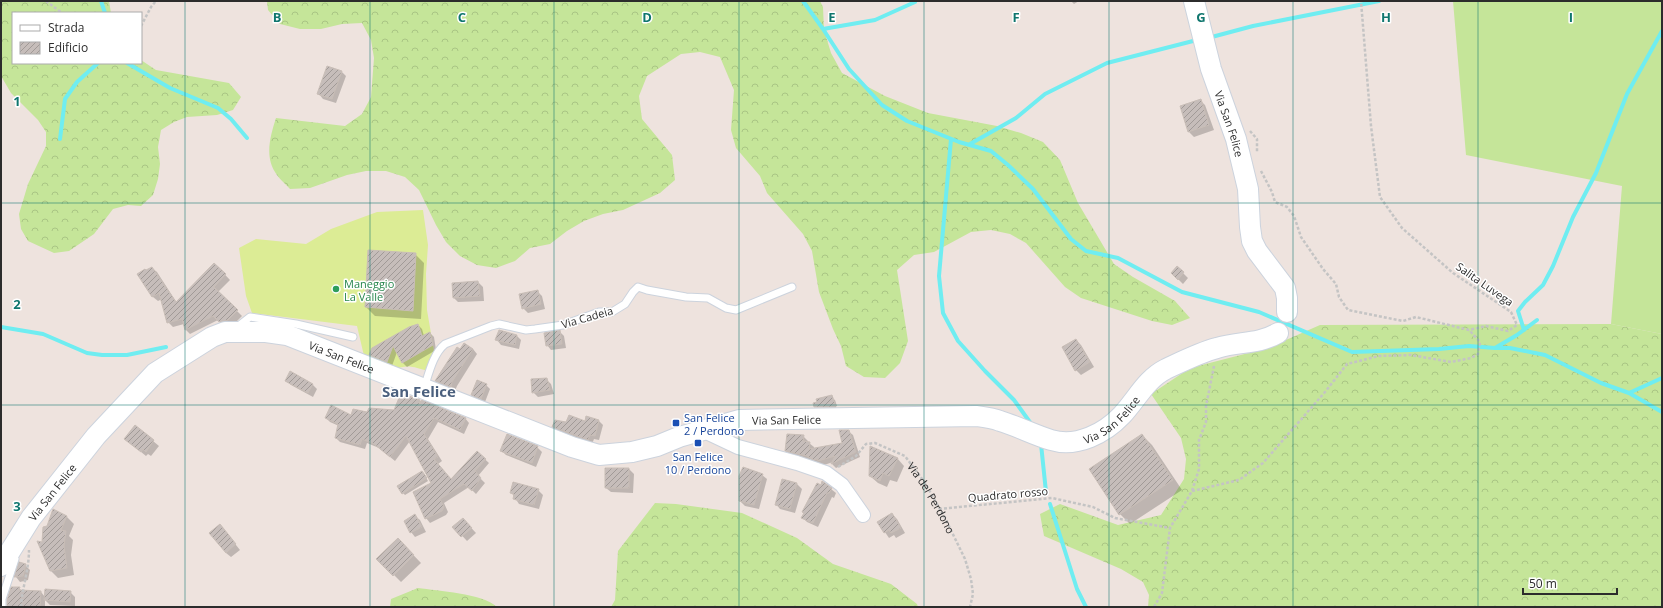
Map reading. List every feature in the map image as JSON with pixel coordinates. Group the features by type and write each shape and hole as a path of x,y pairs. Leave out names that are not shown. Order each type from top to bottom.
{"street":[{"name":"Via San Felice","path":"1,566 24,540 31,518 96,436 155,373 212,337 225,332 266,332 287,335 360,363 423,390 572,447 599,455 632,452 656,446 679,437 739,420 976,416 999,420 1052,441 1067,442 1081,440 1101,433 1115,423 1142,388 1164,370 1217,348 1266,340 1278,333 1287,312 1288,298 1286,288 1257,251 1252,241 1248,189 1236,139 1211,69 1194,1"},
{"path":"702,430 738,447 797,463 826,473 842,485 863,515"}],"lane":[{"name":"Via Cadeia","path":"423,390 440,347 491,326 499,324 526,330 563,325 599,312 612,312 625,304 638,287 686,297 708,298 726,308 736,310 792,287"},
{"path":"234,331 250,317 296,324 353,337"},
{"name":"Via San Felice","path":"2,607 2,599 15,558 23,543 22,538 24,540"}],"path":[{"path":"46,1 61,12"},
{"path":"142,24 156,1"},
{"name":"Salita Luvega","path":"1260,167 1275,202 1287,207 1294,216 1302,237 1322,269 1336,284 1339,297 1348,310 1403,321 1416,317 1469,330 1486,326 1508,331 1517,325 1512,312 1453,273 1402,228 1380,198 1360,1"},
{"path":"1236,139 1242,134 1251,131 1257,138 1257,154"},
{"path":"1192,491 1239,480 1263,462 1325,392 1347,364 1379,356 1410,355 1451,362 1472,358 1478,354 1480,342 1469,330"},
{"path":"1154,607 1162,593 1170,528 1192,491 1199,469 1199,440 1206,422 1206,406 1217,348"},
{"name":"Via del Perdono","path":"826,473 845,464 856,456 866,444 875,443 904,456 921,476 965,559 971,579 973,594 970,607"},
{"name":"Quadrato rosso","path":"939,509 1052,498 1093,507 1115,518 1170,528"},
{"path":"21,607 25,579 29,565 24,540"}],"green space":[{"path":"1,1 109,1 111,12 12,12 12,64 142,64 142,61 156,70 229,83 241,97 233,110 217,115 187,117 174,122 161,130 158,147 160,164 158,179 153,195 141,206 128,205 113,209 94,234 69,251 54,253 28,241 21,229 19,214 28,184 46,146 46,132 38,120 11,93 1,76"},
{"path":"267,1 820,1 823,7 824,30 831,53 842,73 885,96 928,113 997,126 1021,133 1043,142 1060,160 1078,203 1114,264 1133,277 1175,301 1190,318 1172,325 1152,321 1081,298 1065,287 1026,243 1010,234 991,230 971,232 934,252 914,255 897,270 908,341 900,363 885,378 864,377 846,366 841,346 819,292 812,251 803,234 767,193 760,176 736,148 731,130 734,90 720,57 700,52 681,54 647,76 639,96 642,119 672,155 675,180 660,193 623,210 603,214 584,221 567,231 550,244 530,248 515,261 496,268 477,265 460,256 446,242 419,190 405,177 386,171 366,171 347,175 310,188 290,189 278,177 273,168 269,155 270,140 276,118 345,126 362,114 371,97 374,58 371,40 362,23 342,24 321,29 300,29 280,24 268,10"},
{"path":"1453,1 1662,1 1662,334 1611,324 1622,186 1466,155"},
{"name":"Maneggio La Valle","path":"423,210 428,245 426,274 427,310 434,351 429,371 406,366 392,371 365,360 357,326 252,313 246,296 239,248 256,239 306,244 331,229 377,212"},
{"path":"1611,324 1662,334 1662,607 1148,607 1149,595 1143,582 1121,569 1044,536 1040,514 1060,504 1118,525 1161,515 1184,479 1186,459 1181,438 1151,394 1190,368 1268,348 1320,325"},
{"path":"655,503 676,504 742,513 797,538 833,564 891,584 917,604 918,607 611,607 615,600 618,551"},
{"path":"418,588 471,596 490,602 497,607 390,607 391,599"}],"building":[{"path":"327,66 342,71 332,99 317,94"},
{"path":"1201,99 1209,125 1188,132 1180,106"},
{"path":"368,250 416,253 413,311 365,307"},
{"path":"214,263 226,274 214,287 238,310 228,320 219,322 213,316 185,330 182,319 167,323 159,293 152,297 137,274 152,267 176,302"},
{"path":"1177,266 1184,272 1178,280 1171,273"},
{"path":"478,281 480,296 453,298 452,283"},
{"path":"538,290 541,304 522,309 519,294"},
{"path":"418,324 422,336 430,332 433,345 402,363 393,346 387,362 369,355 372,348 409,327"},
{"path":"499,330 517,335 515,345 495,340"},
{"path":"560,330 562,344 546,346 544,333"},
{"path":"1076,339 1090,362 1075,371 1062,347"},
{"path":"464,343 473,349 452,382 451,387 435,381 457,347 460,349"},
{"path":"290,371 313,384 308,393 285,381"},
{"path":"547,378 550,390 532,393 531,379"},
{"path":"477,380 487,384 481,399 471,395"},
{"path":"401,393 420,400 419,405 422,400 466,418 460,430 434,418 424,434 438,457 434,459 451,479 477,451 486,459 475,471 481,478 472,491 464,484 440,499 444,507 442,511 425,519 413,492 431,483 406,436 390,457 374,444 362,439 360,445 335,438 338,424 325,418 331,405 351,415 353,409 367,412 369,408 394,410"},
{"path":"832,395 836,407 814,407 813,403 817,402 816,399"},
{"path":"569,415 585,421 586,416 599,420 595,436 590,435 588,440 552,427 555,420 566,422"},
{"path":"135,425 154,440 146,452 143,449 141,452 124,439"},
{"path":"839,430 849,430 856,452 831,464 835,456 818,461 818,459 813,460 807,456 785,451 787,434 804,435 803,441 810,442 809,449 842,443"},
{"path":"507,434 538,446 532,463 500,451"},
{"path":"1142,434 1173,480 1119,515 1089,469"},
{"path":"870,446 898,458 889,476 883,473 880,481 869,476"},
{"path":"743,467 763,474 754,505 739,501 739,476"},
{"path":"605,468 629,468 629,488 605,488"},
{"path":"422,471 427,478 402,494 397,486"},
{"path":"782,479 797,483 790,509 775,505"},
{"path":"822,481 832,488 829,493 827,493 813,523 801,518 804,513 802,512 817,483 821,485"},
{"path":"513,482 539,489 534,505 513,499 514,494 510,493"},
{"path":"53,509 67,516 61,530 66,531 64,546 67,568 50,571 37,541 42,542 43,527 47,526"},
{"path":"892,513 901,528 891,533 889,530 884,533 877,522"},
{"path":"415,514 422,527 410,533 404,521"},
{"path":"463,518 472,528 461,537 452,527"},
{"path":"220,524 236,544 226,553 209,533"},
{"path":"398,538 414,555 393,576 376,559"},
{"path":"19,562 26,564 23,576 14,577"},
{"path":"11,587 20,587 19,590 41,591 40,607 7,607 7,600"},
{"path":"45,589 71,591 70,602 44,600"}],"waterway":[{"path":"101,1 105,12"},
{"path":"803,1 849,69 882,105 907,121 959,142 991,151 1033,189 1071,239 1086,251 1118,258 1182,292 1259,312 1352,352 1439,349 1469,346 1495,348 1517,335 1537,320"},
{"path":"1208,38 1253,26 1379,1"},
{"path":"823,29 875,20 915,2"},
{"path":"1524,330 1518,311 1543,285 1553,266 1573,217 1596,173 1627,94 1662,31"},
{"path":"970,144 1016,118 1045,94 1107,63 1197,40"},
{"path":"60,139 65,99 77,82 97,64"},
{"path":"129,64 170,88 218,108 231,119 247,138"},
{"path":"951,139 939,276 943,313 958,341 1014,400 1032,425"},
{"path":"1,327 43,334 87,353 102,355 127,355 166,347"},
{"path":"1495,348 1510,348 1545,355 1601,383 1629,393 1662,412"},
{"path":"1629,393 1662,378"},
{"path":"1041,444 1046,492"},
{"path":"1050,504 1077,589 1086,607"}],"place":[{"name":"Maneggio La Valle","path":"336,289"},
{"name":"San Felice 2 / Perdono","path":"676,423"},
{"name":"San Felice 10 / Perdono","path":"698,443"}],"district":[{"name":"San Felice","path":"419,391"}]}
